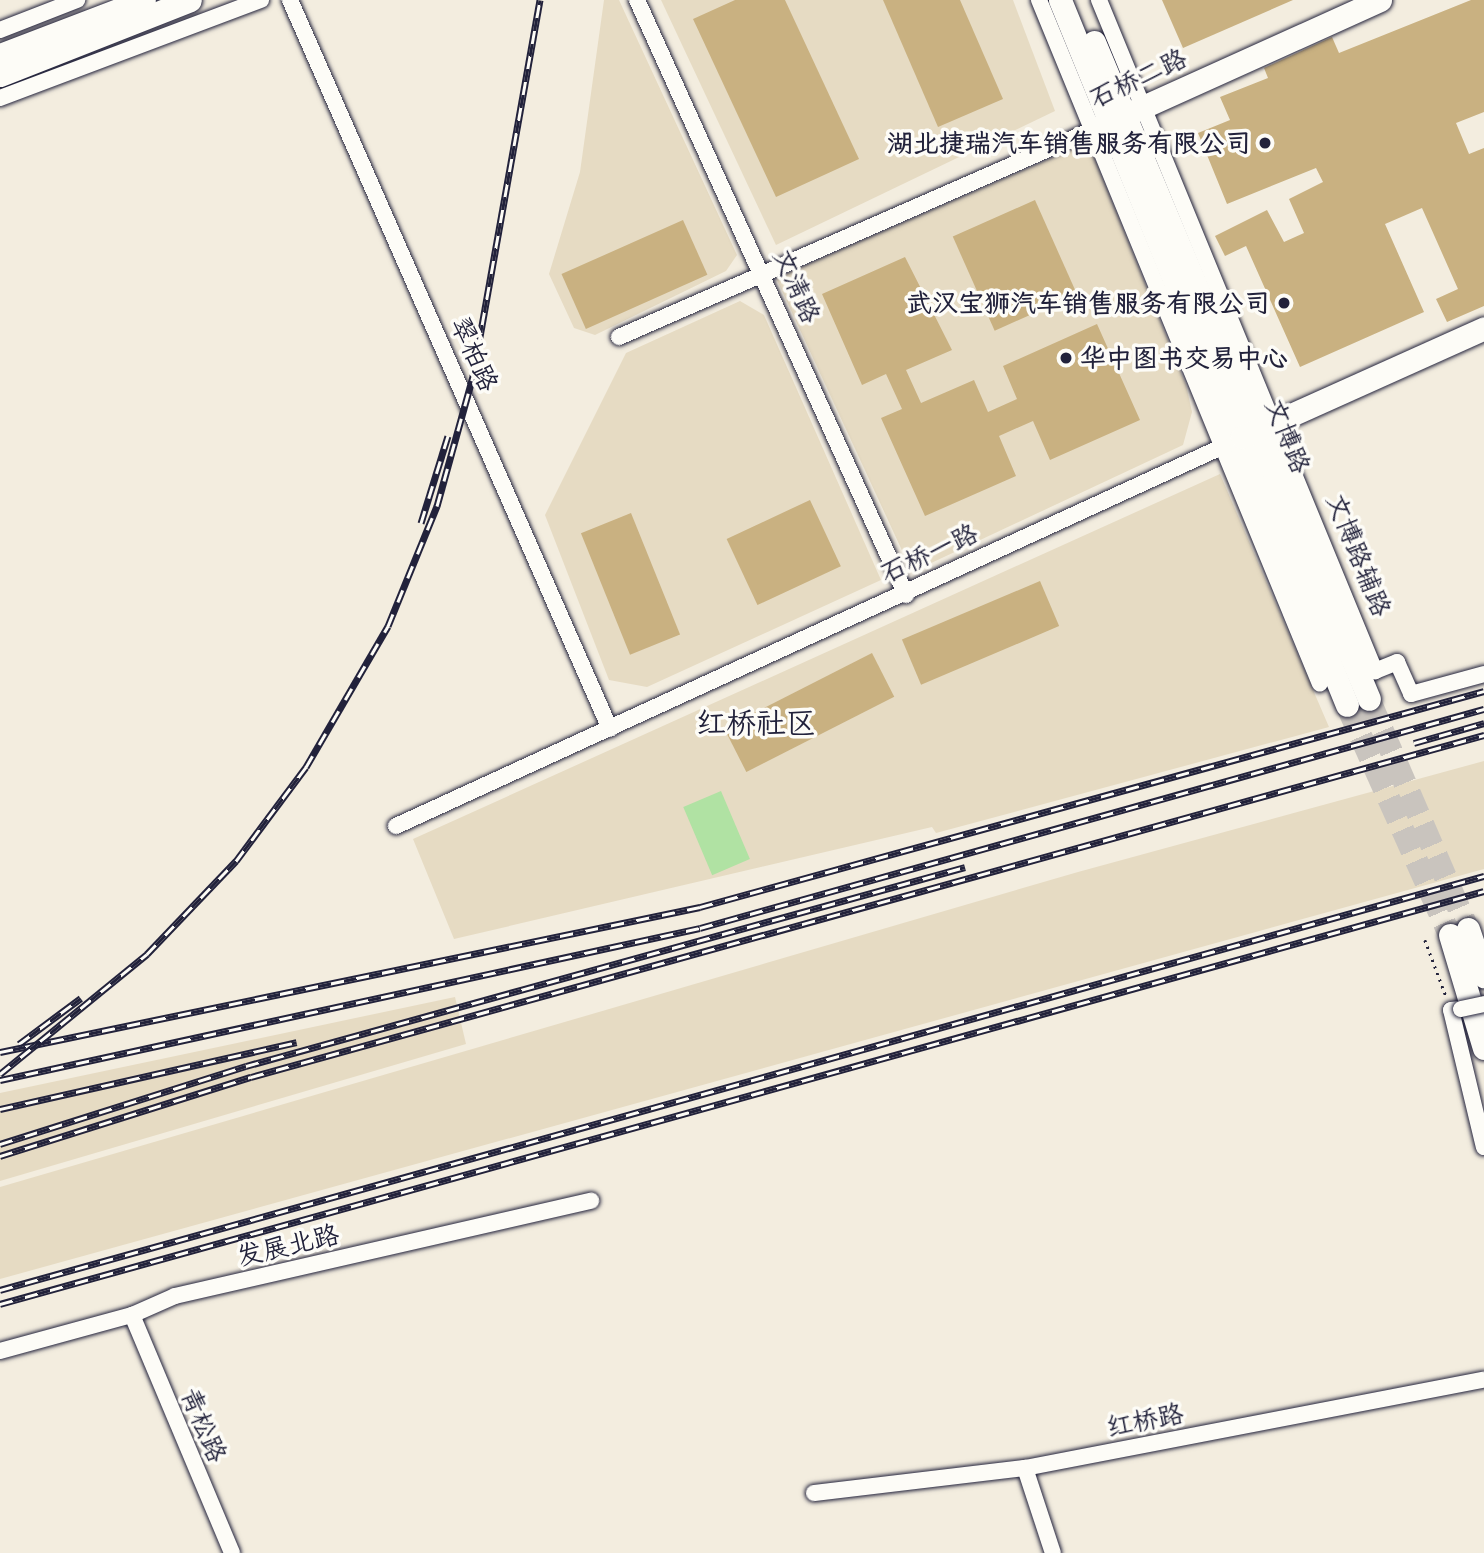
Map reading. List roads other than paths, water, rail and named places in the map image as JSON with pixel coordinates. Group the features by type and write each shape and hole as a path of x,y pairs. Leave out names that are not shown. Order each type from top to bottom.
{"main road":[{"path":"0,55 144,0"},
{"path":"0,75 190,0"},
{"name":"文博路","path":"1060,0 1117,119 1358,702"},
{"name":"文博路","path":"1077,0 1117,119"},
{"name":"石桥二路","path":"1117,119 1380,0"},
{"name":"石桥一路","path":"1247,434 1484,328"},
{"path":"1484,976 1459,932 1484,1048"}],"street":[{"path":"0,30 77,0"},
{"path":"0,98 261,0"},
{"name":"翠柏路","path":"290,0 610,729"},
{"name":"文清路","path":"637,0 765,273 906,595"},
{"path":"1039,0 1117,119 1247,434 1320,684"},
{"path":"1099,0 1117,119"},
{"name":"石桥二路","path":"619,337 1117,119"},
{"name":"石桥一路","path":"396,827 906,595 1247,434"},
{"name":"文博路辅路","path":"1247,434 1375,671 1397,662 1411,694 1484,674"},
{"path":"1484,1004 1456,1010 1484,1147"},
{"name":"发展北路","path":"0,1351 132,1315 175,1296 591,1201"},
{"name":"青松路","path":"132,1315 232,1553"},
{"name":"红桥路","path":"814,1493 1025,1468 1484,1380"},
{"path":"1025,1468 1053,1553"}],"tunnel":[{"path":"1369,699 1468,929"},
{"path":"1347,705 1450,935"}],"railway":[{"path":"0,1074 147,954 236,861 306,767 388,626 437,506 473,376 540,0"},
{"path":"421,523 448,436"},
{"path":"0,1052 700,907 1484,691"},
{"path":"0,1080 700,928 1484,709"},
{"path":"1414,743 1484,723"},
{"path":"0,1156 251,1077 1484,735"},
{"path":"0,1144 246,1066 965,867"},
{"path":"0,1290 1484,876"},
{"path":"0,1304 1484,891"},
{"path":"19,1044 81,998"},
{"path":"0,1109 297,1042"}],"place":[{"name":"湖北捷瑞汽车销售服务有限公司","path":"1265,143"},
{"name":"武汉宝狮汽车销售服务有限公司","path":"1284,303"},
{"name":"华中图书交易中心","path":"1066,358"}],"district":[{"name":"红桥社区","path":"756,723"}]}
